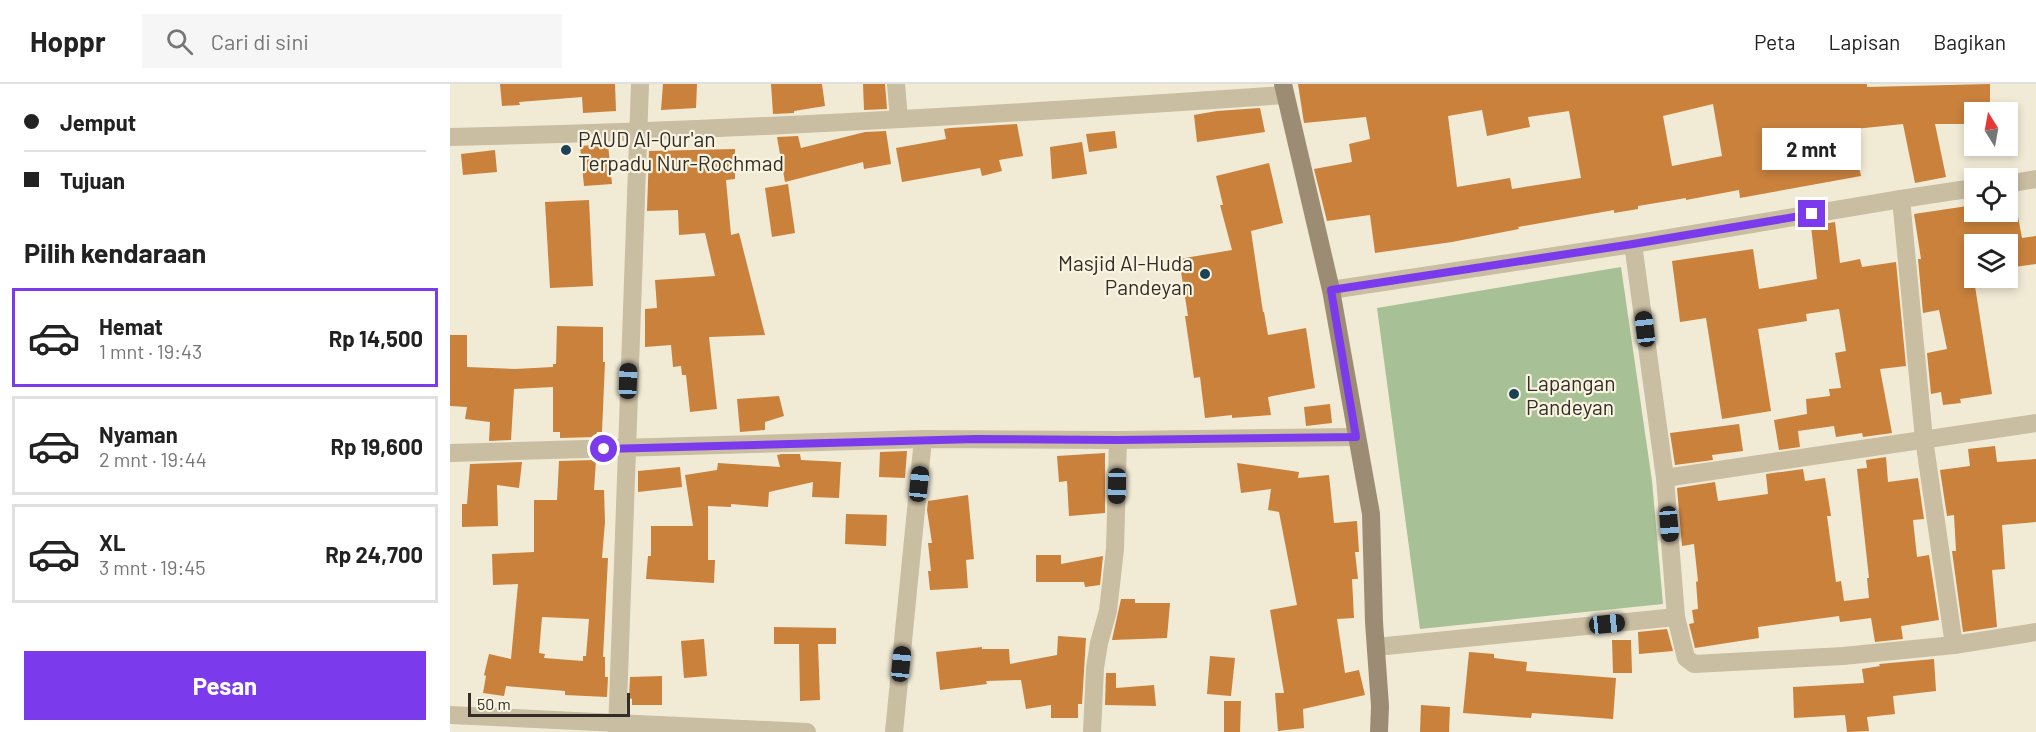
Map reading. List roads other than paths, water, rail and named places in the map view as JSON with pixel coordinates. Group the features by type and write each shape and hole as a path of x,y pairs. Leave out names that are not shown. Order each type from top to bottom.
{"street":[{"path":"617,728 640,84"},
{"path":"896,84 899,119"},
{"path":"450,137 638,133 899,119 1284,89 1331,290 1371,514 1371,557 1380,706 1378,732"},
{"path":"2018,182 2036,179"},
{"path":"1331,290 1633,244 1964,190"},
{"path":"1901,199 1924,439 1954,645"},
{"path":"1633,244 1665,478 1676,617 1686,658 1694,664 1843,656 1954,645 2036,632"},
{"path":"1665,478 2036,423"},
{"path":"450,453 923,440 1356,437"},
{"path":"894,732 923,440"},
{"path":"1092,732 1096,660 1108,611 1115,549 1118,440"},
{"path":"1376,647 1676,617"},
{"path":"450,715 617,728 807,732"}],"place":[{"name":"PAUD Al-Qur'an Terpadu Nur-Rochmad","path":"566,150"},
{"name":"Masjid Al-Huda Pandeyan","path":"1205,274"},
{"name":"Lapangan Pandeyan","path":"1514,394"}]}
